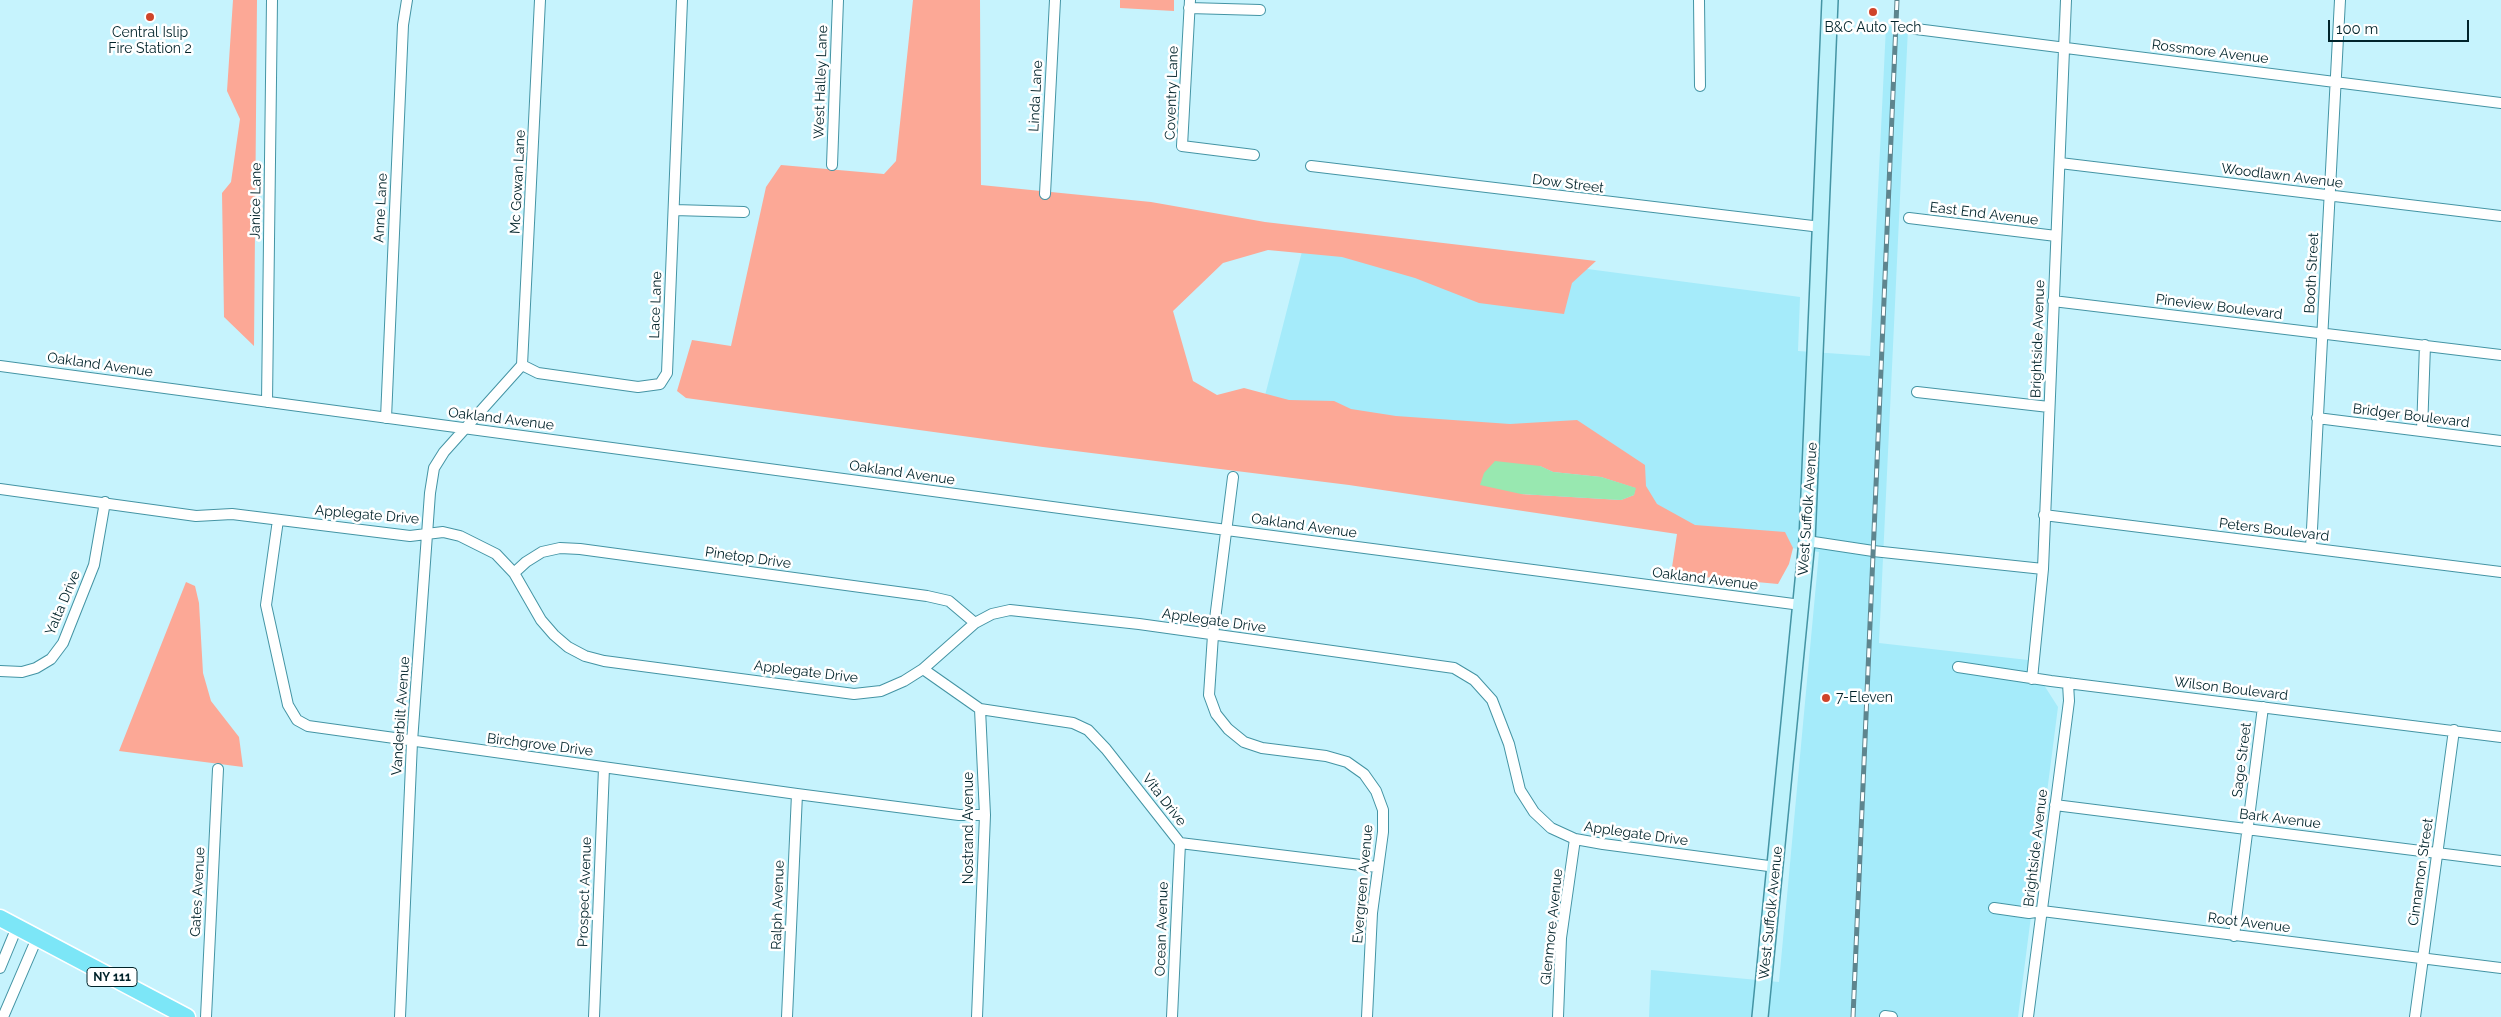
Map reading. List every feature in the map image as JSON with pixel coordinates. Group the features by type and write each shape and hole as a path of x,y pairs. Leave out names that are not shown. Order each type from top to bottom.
{"main road":[{"name":"West Suffolk Avenue","path":"1760,1017 1807,540 1830,0"},
{"name":"NY 111","path":"0,918 187,1017"}],"street":[{"name":"Janice Lane","path":"268,402 272,0"},
{"name":"Anne Lane","path":"386,418 403,26 407,0"},
{"name":"Mc Gowan Lane","path":"522,364 540,0"},
{"name":"Lace Lane","path":"522,364 538,373 638,387 660,384 666,373 682,0"},
{"name":"West Halley Lane","path":"832,165 838,0"},
{"name":"Linda Lane","path":"1045,194 1055,0"},
{"path":"1699,0 1700,86"},
{"name":"Brightside Avenue","path":"2032,678 2043,569 2066,0"},
{"name":"Booth Street","path":"2312,548 2340,0"},
{"path":"1190,4 1260,10"},
{"name":"Coventry Lane","path":"1190,4 1182,146 1254,155"},
{"name":"Rossmore Avenue","path":"1916,29 2501,103"},
{"name":"Woodlawn Avenue","path":"2060,163 2501,216"},
{"name":"Dow Street","path":"1311,166 1821,227"},
{"path":"674,210 744,212"},
{"name":"East End Avenue","path":"1909,218 2056,236"},
{"name":"Pineview Boulevard","path":"2054,301 2501,355"},
{"path":"2422,431 2425,345"},
{"path":"465,428 522,364"},
{"name":"Oakland Avenue","path":"0,366 1801,605"},
{"path":"1917,392 2049,408"},
{"name":"Bridger Boulevard","path":"2318,418 2501,441"},
{"name":"Vanderbilt Avenue","path":"400,1017 412,742 427,534 434,468 465,428"},
{"name":"Evergreen Avenue","path":"1234,477 1213,635 1209,695 1216,714 1228,730 1244,742 1262,748 1326,756 1347,762 1364,774 1376,790 1383,810 1383,832 1372,913 1367,1017"},
{"name":"Applegate Drive","path":"0,490 105,502 196,516 232,514 410,536 443,532 460,536 480,544 496,554 514,572 541,620 554,635 568,647 585,656 854,694 881,691 923,669 975,623 992,614 1010,610 1035,611 1454,668 1474,680 1492,700 1509,744 1520,790 1534,812 1551,828 1575,839 1776,867"},
{"name":"Yalta Drive","path":"0,671 22,672 36,668 51,659 63,643 94,565 105,502"},
{"name":"Peters Boulevard","path":"2044,515 2501,572"},
{"name":"Birchgrove Drive","path":"278,520 266,605 288,705 297,720 308,726 412,742 797,794 959,815 985,815"},
{"path":"1807,540 1874,551 2043,569"},
{"name":"Pinetop Drive","path":"514,572 542,552 560,548 580,549 949,600 975,623"},
{"name":"Wilson Boulevard","path":"1958,667 2068,683 2501,737"},
{"path":"923,669 980,709"},
{"name":"Brightside Avenue","path":"2028,1017 2069,701 2068,683"},
{"name":"Sage Street","path":"2234,936 2263,707"},
{"name":"Vita Drive","path":"980,709 1073,723 1088,730 1106,749 1180,843 1377,867"},
{"name":"Nostrand Avenue","path":"977,1017 985,815 980,709"},
{"name":"Cinnamon Street","path":"2416,1017 2454,730"},
{"name":"Prospect Avenue","path":"594,1017 604,768"},
{"name":"Gates Avenue","path":"206,1017 218,769"},
{"name":"Ralph Avenue","path":"787,1017 797,794"},
{"name":"Bark Avenue","path":"2055,805 2501,861"},
{"name":"Glenmore Avenue","path":"1558,1017 1561,938 1575,839"},
{"name":"Ocean Avenue","path":"1172,1017 1180,843"},
{"name":"Root Avenue","path":"1994,908 2028,913 2042,911 2501,968"},
{"path":"0,968 17,927"},
{"path":"3,1017 36,938"},
{"path":"10,999 11,1017"}],"shaded area":[{"path":"233,0 257,0 254,346 224,317 222,193 231,182 240,119 227,91"},
{"path":"913,0 980,0 981,185 1151,202 1265,222 1596,261 1572,283 1564,314 1479,303 1415,278 1342,257 1268,250 1223,263 1173,311 1193,381 1217,395 1244,388 1289,400 1334,401 1351,409 1396,416 1510,424 1577,420 1645,465 1646,486 1657,504 1695,525 1785,532 1793,548 1789,564 1778,584 1671,574 1677,534 1349,485 1043,447 686,398 677,391 692,340 731,346 766,187 781,165 884,174 896,161","holes":["1540,466 1553,472 1601,477 1635,488 1634,495 1621,500 1521,494"]},
{"path":"1120,0 1174,0 1174,11 1120,8"},
{"path":"1886,26 1908,28 1879,643 2028,660 2058,707 2018,1017 1649,1017 1651,970 1779,982 1819,552 1626,524 1261,411 1307,232 1800,297 1798,351 1870,356"},
{"path":"1495,461 1540,466 1553,472 1601,477 1636,488 1634,495 1621,500 1521,494 1480,485 1484,473"},
{"path":"186,582 195,586 199,603 203,673 211,701 239,737 243,767 119,751"}],"railway":[{"path":"1853,1017 1897,0"}],"place":[{"name":"B&C Auto Tech","path":"1873,12"},
{"name":"Central Islip Fire Station 2","path":"150,17"},
{"name":"7-Eleven","path":"1826,698"}]}
